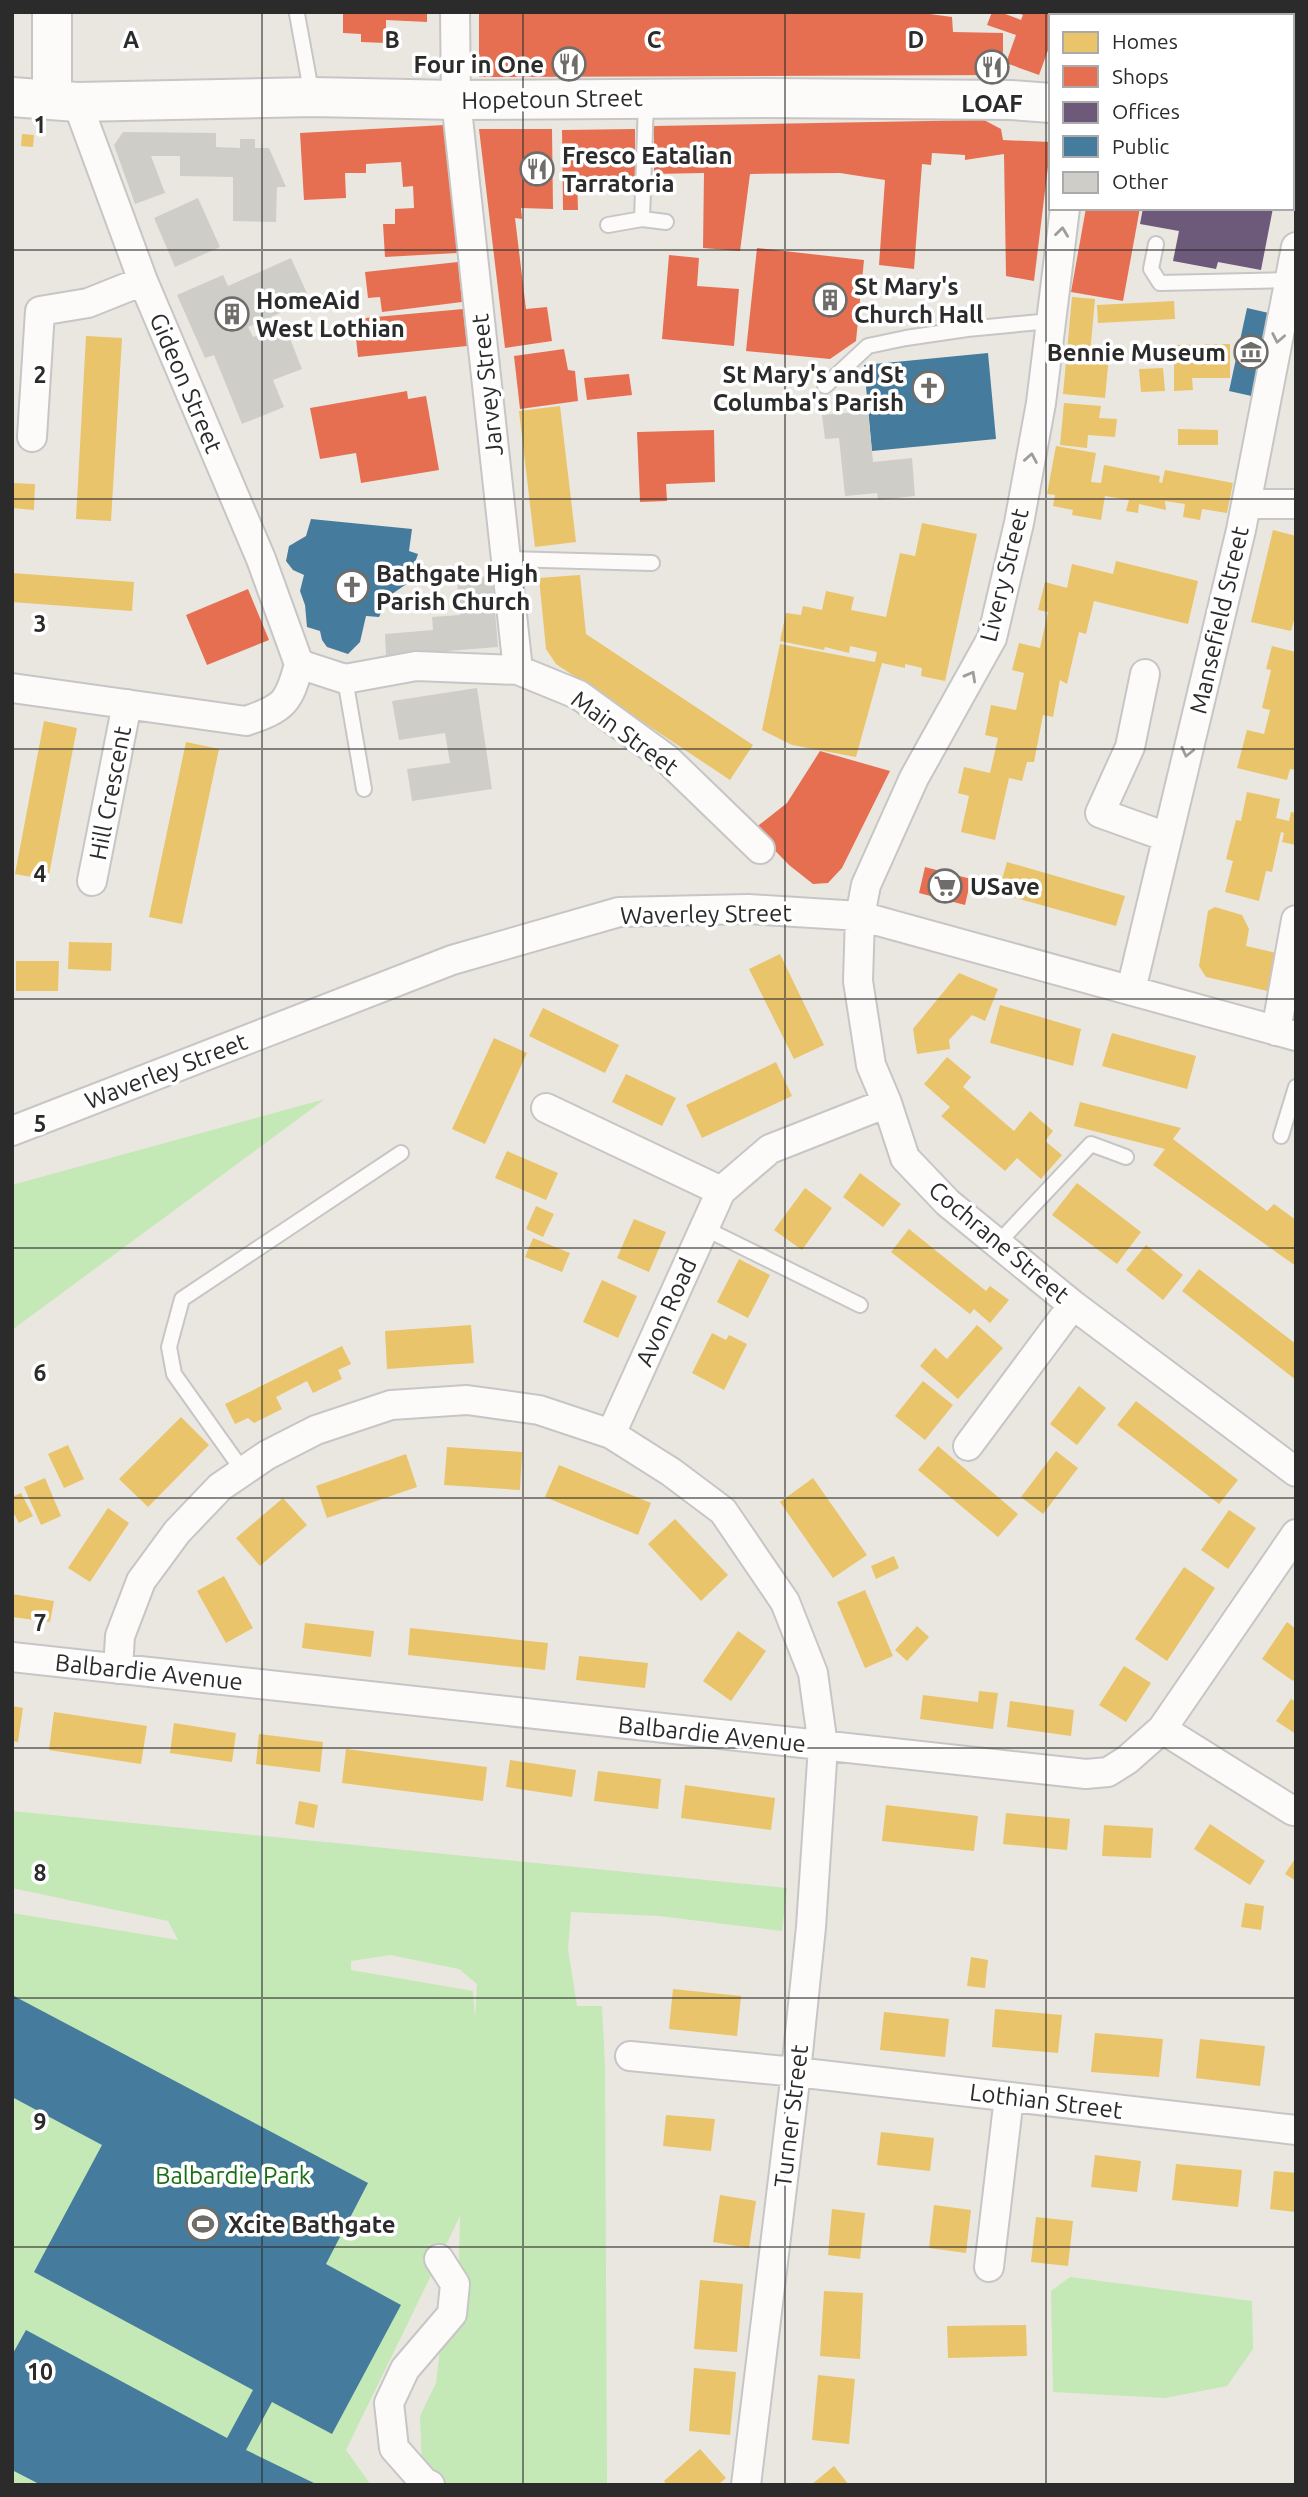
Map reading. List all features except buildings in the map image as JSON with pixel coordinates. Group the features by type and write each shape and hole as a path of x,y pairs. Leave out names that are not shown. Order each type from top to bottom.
{"street":[{"path":"52,12 65,101"},
{"name":"Jarvey Street","path":"455,12 456,100 518,670"},
{"name":"Hopetoun Street","path":"12,97 65,101 312,97 456,100 1040,100 1049,102"},
{"name":"Gideon Street","path":"65,101 261,559 299,663"},
{"name":"Livery Street","path":"860,916 866,885 914,778 992,638 1019,523 1041,403 1065,210"},
{"name":"Mansefield Street","path":"1131,990 1246,504 1296,247"},
{"path":"32,437 40,311 88,303 143,281"},
{"path":"1246,504 1296,504"},
{"name":"Main Street","path":"299,663 345,678 416,666 518,670 579,695 667,759 760,849"},
{"name":"Hill Crescent","path":"12,688 246,721 273,712 292,692 299,663"},
{"path":"1145,674 1130,747 1100,813 1167,836"},
{"name":"Hill Crescent","path":"92,881 127,704"},
{"name":"Waverley Street","path":"12,1131 452,961 619,912 748,909 860,916 1286,1033"},
{"name":"Cochrane Street","path":"860,916 858,981 871,1065 905,1158 948,1203 1073,1305 1296,1472"},
{"path":"1286,1033 1296,920"},
{"name":"Avon Road","path":"611,1434 721,1191 770,1149 887,1103"},
{"path":"547,1108 721,1191"},
{"path":"968,1446 1073,1305"},
{"name":"Turner Street","path":"118,1669 120,1636 141,1581 177,1532 219,1487 267,1455 317,1430 391,1405 467,1400 538,1410 611,1434 671,1472 723,1511 785,1602 813,1673 823,1746 796,2072 746,2485"},
{"name":"Balbardie Avenue","path":"12,1657 1086,1774 1108,1772 1127,1760 1161,1729 1296,1534"},
{"path":"1161,1729 1293,1811"},
{"name":"Lothian Street","path":"630,2056 796,2072 1296,2130"},
{"path":"989,2267 1009,2096"},
{"path":"430,2485 424,2482 394,2448 389,2403 405,2369 452,2314 455,2284 439,2259"}],"lane":[{"path":"297,14 312,97"},
{"path":"642,219 646,98"},
{"path":"608,225 642,219 666,222"},
{"path":"1156,244 1151,269 1160,283 1289,280"},
{"path":"825,386 868,346 955,331 1051,321"},
{"path":"506,559 652,563"},
{"path":"345,678 364,789"},
{"path":"1281,1136 1296,1087"},
{"path":"998,1243 1091,1144 1126,1157"},
{"path":"243,1471 174,1374 169,1348 182,1299 401,1153"},
{"path":"704,1228 860,1305"}],"green space":[{"path":"325,1099 12,1330 12,1185"},
{"name":"Balbardie Park","path":"12,1811 787,1888 782,1931 659,1916 571,1912 568,1949 577,2006 602,2006 605,2067 607,2485 445,2485 422,2467 420,2416 436,2383 440,2349 458,2307 460,2216 346,2450 371,2485 12,2485 12,1913 178,1940 168,1921 12,1888","holes":["390,1955 459,1969 477,1984 475,2019 473,1991 351,1970 351,1961"]},
{"path":"1070,2277 1252,2301 1253,2349 1227,2386 1165,2398 1053,2392 1051,2291"}],"place":[{"name":"Four in One","path":"569,64"},
{"name":"LOAF","path":"992,67"},
{"name":"Fresco Eatalian Tarratoria","path":"537,169"},
{"name":"St Mary's Church Hall","path":"830,300"},
{"name":"HomeAid West Lothian","path":"232,314"},
{"name":"Bennie Museum","path":"1251,352"},
{"name":"St Mary's and St Columba's Parish","path":"929,388"},
{"name":"Bathgate High Parish Church","path":"352,587"},
{"name":"USave","path":"945,886"},
{"name":"Xcite Bathgate","path":"203,2224"}]}
